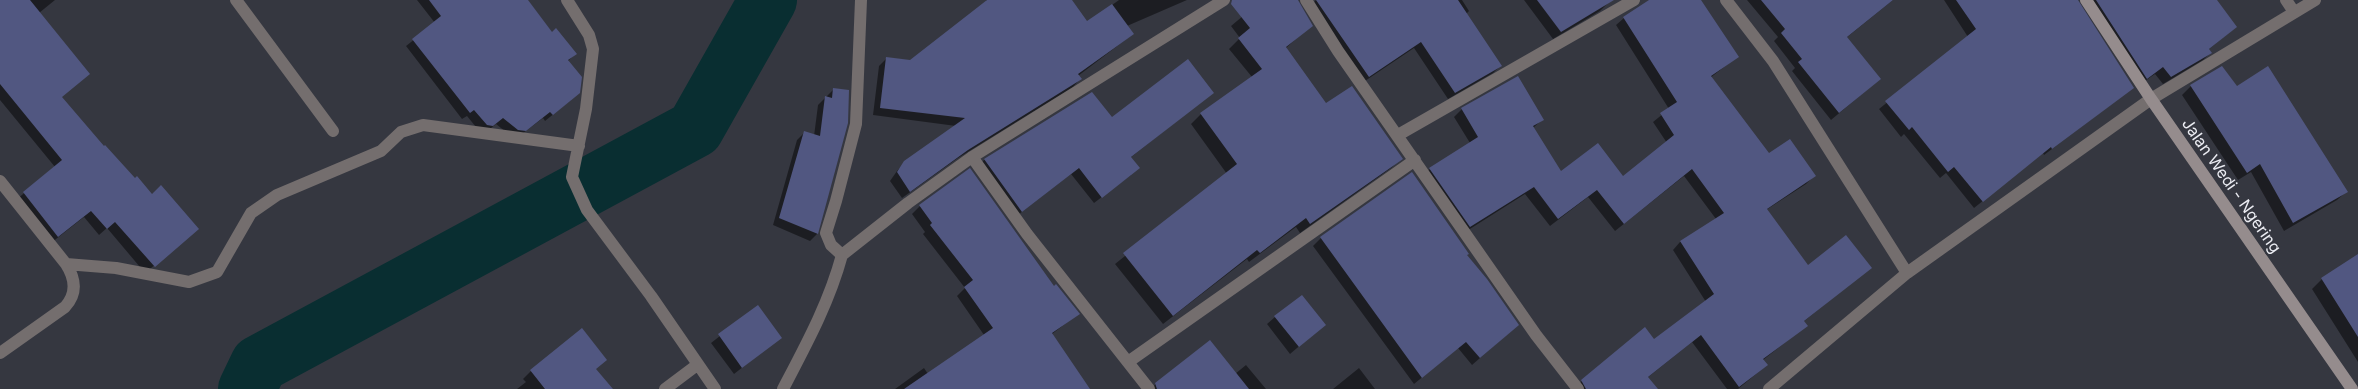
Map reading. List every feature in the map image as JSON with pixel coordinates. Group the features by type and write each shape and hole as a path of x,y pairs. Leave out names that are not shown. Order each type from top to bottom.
{"main road":[{"name":"Jalan Wedi - Ngering","path":"2086,0 2151,98 2352,389"}],"street":[{"path":"236,0 333,131"},
{"path":"567,0 590,35 593,48 592,71 572,177 587,210 652,296 715,389"},
{"path":"783,389 814,332 835,281 837,251 826,233 856,124 862,0"},
{"path":"837,251 972,157 1224,0"},
{"path":"1306,0 1338,51 1536,336 1578,389"},
{"path":"1398,135 1634,0"},
{"path":"1726,0 1773,61 1907,273"},
{"path":"2286,0 2294,12"},
{"path":"1769,389 1907,273 2151,98 2315,0"},
{"path":"66,264 116,268 189,282 217,272 252,213 276,195 381,151 401,132 423,125 578,146"},
{"path":"972,157 1027,234 1149,389"},
{"path":"1128,362 1414,160"},
{"path":"0,181 66,264 72,273 74,282 71,301 0,353"},
{"path":"665,389 698,365"}],"building":[{"path":"0,0 30,0 90,74 62,97 104,146 135,178 137,176 152,194 161,185 199,229 155,267 115,222 107,229 91,211 58,237 23,192 62,160 0,84"},
{"path":"429,0 528,0 552,32 556,28 577,54 568,60 582,77 580,93 553,115 550,112 526,131 518,130 503,118 493,126 487,125 474,110 470,113 412,39 441,16"},
{"path":"987,0 1072,0 1087,21 1112,4 1134,34 1078,74 1082,79 968,150 910,192 897,172 904,161 965,118 880,108 886,57 910,60"},
{"path":"1232,0 1298,0 1313,26 1286,47 1326,103 1352,86 1403,159 1310,224 1306,218 1260,253 1257,250 1173,316 1123,253 1237,164 1200,113 1262,69 1238,38 1250,28 1231,4"},
{"path":"1316,0 1458,0 1502,66 1455,93 1421,42 1369,77"},
{"path":"1537,0 1614,0 1561,32"},
{"path":"1649,0 1701,0 1739,57 1711,76 1769,153 1790,139 1816,176 1767,209 1808,265 1846,235 1872,268 1804,321 1808,326 1763,359 1768,365 1739,387 1701,335 1648,377 1658,389 1586,389 1581,380 1645,327 1654,339 1714,294 1680,241 1724,213 1692,169 1624,224 1597,190 1558,219 1534,187 1470,227 1429,168 1478,137 1461,108 1518,76 1544,120 1533,126 1561,171 1598,143 1623,176 1674,135 1660,113 1677,102 1623,17"},
{"path":"1761,0 1893,0 1847,37 1881,79 1839,113 1798,62 1802,59 1781,33 1785,29"},
{"path":"1956,0 2078,0 2134,88 2052,149 2051,147 1983,202 1954,167 1948,172 1912,127 1909,130 1885,101 1976,29"},
{"path":"2096,0 2217,0 2237,27 2209,49 2212,53 2171,77 2163,67 2147,79"},
{"path":"1188,59 1214,93 1131,157 1140,168 1102,198 1079,168 1022,212 984,159 1092,92 1112,117"},
{"path":"2222,66 2237,86 2268,66 2348,192 2293,223 2260,164 2247,173 2190,85"},
{"path":"833,88 849,90 848,123 818,234 779,218 804,131 820,136 825,96 832,98"},
{"path":"970,168 1054,286 1056,284 1080,314 1052,333 1090,389 904,389 993,328 964,287 973,280 930,225 932,223 919,205"},
{"path":"1412,172 1469,254 1467,255 1487,279 1519,325 1480,358 1466,342 1422,378 1320,237"},
{"path":"2358,254 2358,337 2321,278"},
{"path":"1302,295 1326,325 1299,347 1274,316"},
{"path":"758,305 782,338 742,368 718,334"},
{"path":"582,328 607,360 596,369 613,389 545,389 530,370"},
{"path":"1210,340 1249,389 1157,389 1155,383"}],"waterway":[{"path":"247,389 259,364 695,129 768,0"}]}
